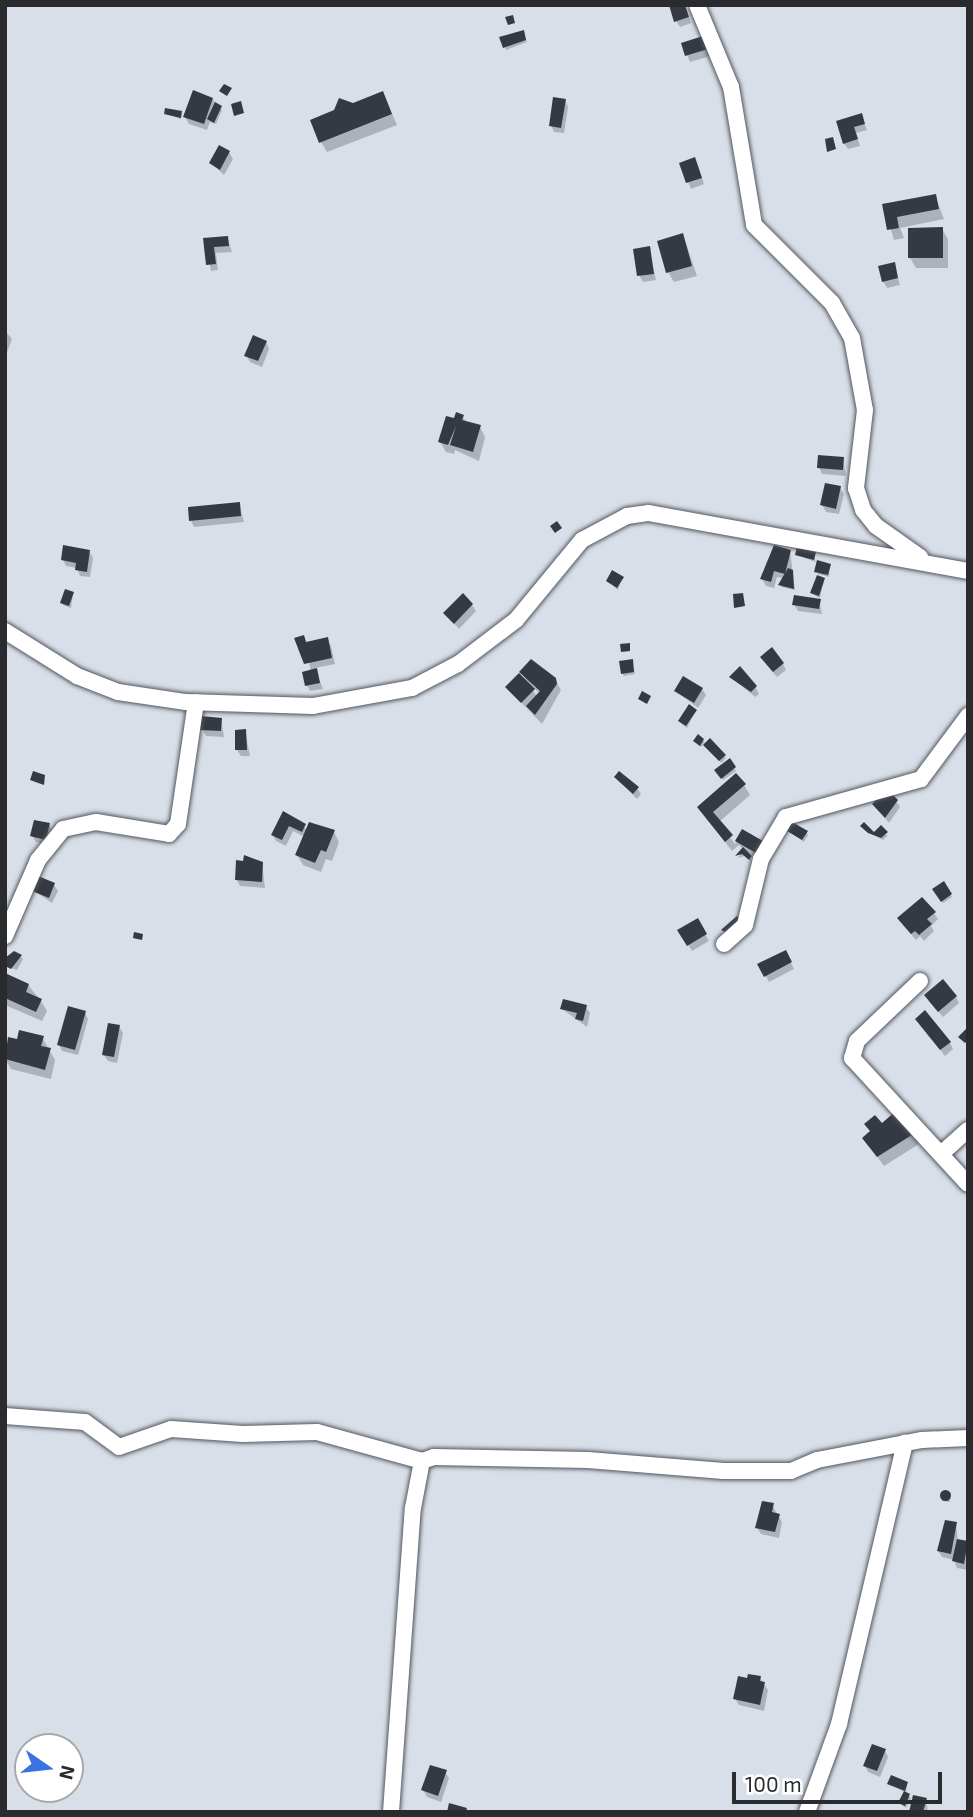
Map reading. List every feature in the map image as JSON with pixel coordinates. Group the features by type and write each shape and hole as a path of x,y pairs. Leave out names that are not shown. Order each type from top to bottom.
{"street":[{"path":"697,5 731,87 754,225 832,303 852,338 865,411 856,488 863,510 876,526 925,560"},
{"path":"5,631 93,684 142,696 196,702 313,706 412,688 458,664 516,621 582,540 627,516 649,513 925,560 968,571"},
{"path":"5,936 38,860 63,829 96,822 169,834 178,824 196,702"},
{"path":"724,944 746,925 761,859 786,817 921,779 968,716"},
{"path":"920,981 857,1041 852,1058 968,1184"},
{"path":"941,1154 968,1130"},
{"path":"5,1416 85,1422 119,1447 171,1429 243,1434 317,1432 422,1461 444,1457 588,1460 776,1472 905,1443 968,1438"},
{"path":"807,1812 839,1724 905,1443"},
{"path":"391,1812 413,1508 422,1461"}],"building":[{"path":"669,5 685,5 689,17 674,22"},
{"path":"513,15 515,23 508,25 505,17"},
{"path":"524,30 526,40 503,48 499,37"},
{"path":"703,36 708,49 685,56 681,43"},
{"path":"224,84 232,88 227,96 219,91"},
{"path":"193,90 213,98 204,124 183,117"},
{"path":"383,91 392,114 319,143 310,120 334,110 339,98 353,103"},
{"path":"553,97 566,99 561,128 549,126"},
{"path":"241,101 244,113 234,116 231,104"},
{"path":"215,102 222,106 214,123 207,119"},
{"path":"165,108 182,111 181,118 164,114"},
{"path":"862,113 865,124 854,127 858,139 843,144 836,121"},
{"path":"833,137 836,149 827,152 825,139"},
{"path":"219,145 230,151 220,170 209,163"},
{"path":"695,157 702,178 686,183 679,163"},
{"path":"936,194 939,209 897,217 899,228 887,230 882,204"},
{"path":"943,227 943,258 908,258 908,228"},
{"path":"683,233 692,266 666,273 657,241"},
{"path":"228,236 229,246 214,247 216,264 206,265 203,238"},
{"path":"650,246 654,274 637,276 633,249"},
{"path":"895,262 898,278 882,282 878,266"},
{"path":"253,335 267,341 258,361 244,356"},
{"path":"456,412 464,415 462,420 481,425 473,452 450,445 456,426 448,445 438,442 446,416 454,418"},
{"path":"818,455 844,457 843,470 817,468"},
{"path":"825,483 841,486 836,509 820,505"},
{"path":"240,502 241,516 189,521 188,507"},
{"path":"557,521 562,528 555,533 550,526"},
{"path":"63,545 90,550 87,572 75,570 76,563 61,560"},
{"path":"774,545 791,550 785,574 774,571 771,582 760,579"},
{"path":"797,547 816,552 814,560 795,555"},
{"path":"817,560 831,564 828,575 814,572"},
{"path":"788,568 793,570 794,589 778,585"},
{"path":"612,570 624,577 617,588 606,581"},
{"path":"817,575 825,578 819,596 810,593"},
{"path":"65,589 74,592 69,606 60,603"},
{"path":"463,593 473,604 454,624 443,613"},
{"path":"743,593 745,606 734,608 733,594"},
{"path":"794,595 821,599 819,609 792,605"},
{"path":"304,635 306,642 328,637 332,658 304,664 294,638"},
{"path":"630,643 630,651 621,652 620,644"},
{"path":"772,647 784,663 773,672 760,657"},
{"path":"531,659 556,678 557,684 535,715 526,706 540,691 519,672"},
{"path":"633,659 634,672 621,674 619,661"},
{"path":"740,666 757,686 751,692 729,677"},
{"path":"317,668 320,683 305,686 302,672"},
{"path":"519,673 535,689 521,703 505,687"},
{"path":"683,676 703,688 694,703 674,691"},
{"path":"642,691 651,696 647,704 638,699"},
{"path":"689,704 697,710 686,726 678,721"},
{"path":"201,716 222,718 221,731 200,730"},
{"path":"246,729 247,750 235,750 235,730"},
{"path":"698,734 704,739 700,746 693,741"},
{"path":"710,738 726,755 719,761 703,745"},
{"path":"730,758 736,767 721,779 714,770"},
{"path":"33,771 45,775 44,785 30,780"},
{"path":"619,771 639,787 633,794 614,777"},
{"path":"736,773 746,784 713,812 733,835 725,842 697,807"},
{"path":"887,789 898,800 885,818 872,804"},
{"path":"283,811 306,824 302,832 289,826 282,840 271,835"},
{"path":"34,820 50,823 46,840 30,836"},
{"path":"309,822 335,830 326,852 321,850 315,863 295,855"},
{"path":"792,822 808,831 802,840 787,831"},
{"path":"864,822 874,832 881,825 888,832 881,838 868,833 860,826"},
{"path":"742,829 763,841 756,853 735,841"},
{"path":"743,847 752,856 749,860 742,854 735,856"},
{"path":"244,855 263,862 262,882 235,880 236,860 243,861"},
{"path":"38,876 55,883 49,898 32,891"},
{"path":"944,881 952,894 941,902 932,889"},
{"path":"922,897 936,912 927,919 932,924 919,935 915,931 911,934 897,918"},
{"path":"737,916 741,921 727,933 721,930"},
{"path":"698,918 707,934 687,946 677,930"},
{"path":"134,932 143,934 142,940 133,938"},
{"path":"786,950 792,962 764,977 757,964"},
{"path":"14,951 22,955 11,969 5,966 5,958"},
{"path":"5,973 29,984 26,992 42,999 36,1012 5,998"},
{"path":"943,979 957,996 938,1012 924,995"},
{"path":"563,999 587,1005 583,1021 575,1019 577,1013 560,1009"},
{"path":"68,1006 86,1011 75,1050 57,1045"},
{"path":"925,1010 951,1042 940,1050 915,1019"},
{"path":"108,1023 120,1025 114,1057 102,1055"},
{"path":"968,1027 968,1040 965,1043 958,1037"},
{"path":"19,1030 44,1036 41,1046 51,1048 45,1070 5,1059 8,1037 17,1039"},
{"path":"896,1111 915,1133 877,1157 862,1138 870,1131 864,1124 875,1115 882,1123"},
{"path":"945,1490 949,1491 949,1499 945,1500 941,1499 940,1495 941,1491"},
{"path":"762,1501 774,1503 772,1512 780,1514 775,1532 755,1528"},
{"path":"945,1520 957,1522 951,1554 937,1551"},
{"path":"957,1539 968,1541 964,1564 952,1561"},
{"path":"748,1674 761,1676 760,1681 765,1682 760,1705 733,1699 738,1676 747,1678"},
{"path":"872,1744 886,1749 877,1771 863,1766"},
{"path":"430,1765 447,1770 438,1796 421,1790"},
{"path":"891,1775 908,1782 905,1791 887,1784"},
{"path":"904,1791 910,1794 905,1806 898,1803"},
{"path":"913,1795 927,1798 923,1812 909,1812"},
{"path":"449,1803 467,1808 466,1812 447,1812"}]}
